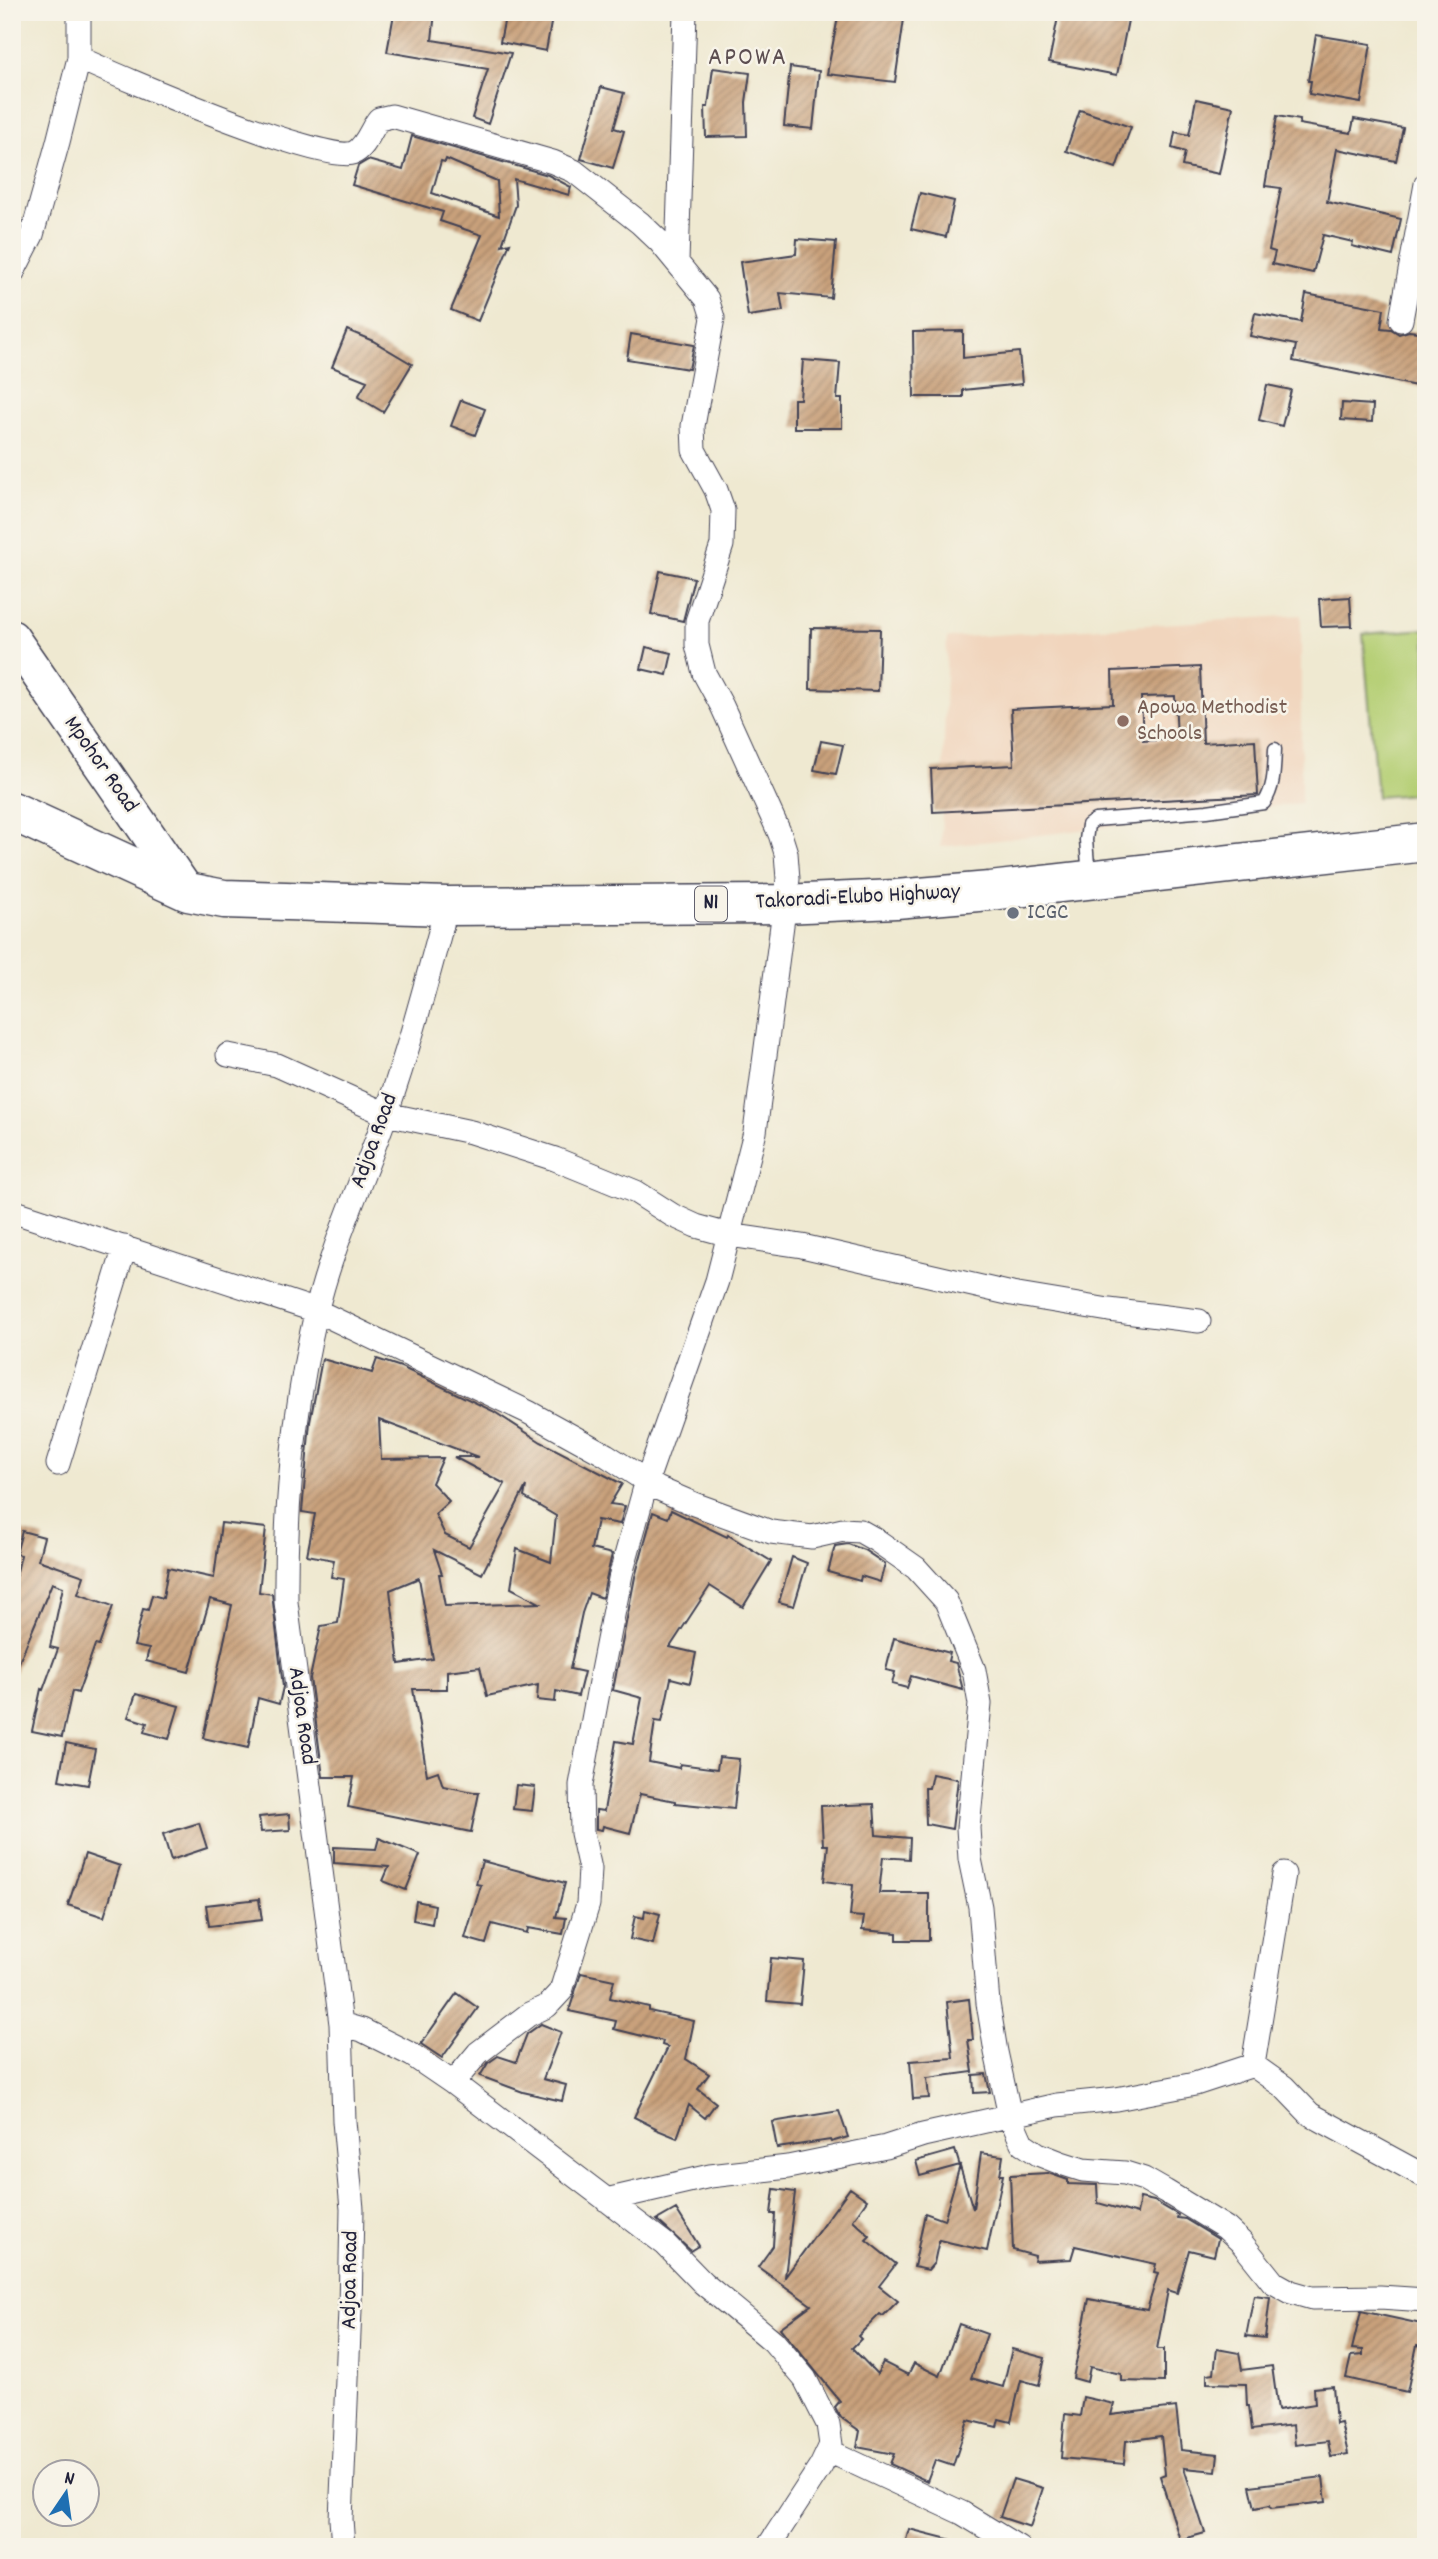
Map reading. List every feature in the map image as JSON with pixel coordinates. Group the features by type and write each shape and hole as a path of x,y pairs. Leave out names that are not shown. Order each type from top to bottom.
{"highway":[{"name":"Takoradi-Elubo Highway","path":"12,811 188,891 224,898 447,906 783,904 896,899 1089,881 1426,842"}],"main road":[{"name":"Mpohor Road","path":"12,637 188,891"}],"street":[{"path":"12,274 32,235 58,142 79,58 79,12"},
{"path":"677,262 685,12"},
{"path":"79,58 265,133 325,152 353,153 360,148 379,119 392,116 553,162 574,171 660,242 707,299 713,318 693,426 694,450 716,490 723,510 722,545 697,621 697,645 704,673 722,706 780,834 786,853 788,879 755,1132 717,1281 647,1480 621,1574 585,1757 582,1785 582,1833 590,1869 588,1905 561,1991 547,2006 528,2015 478,2053 453,2083"},
{"path":"1401,320 1426,184"},
{"name":"Adjoa Road","path":"343,2547 341,2519 352,2209 344,2121 341,2024 286,1602 285,1535 292,1449 317,1311 343,1226 407,1054 447,906"},
{"path":"228,1055 277,1065 386,1114 471,1132 555,1159 636,1192 672,1215 696,1226 729,1235 802,1246 1012,1294 1199,1321"},
{"path":"12,1211 317,1311 528,1412 670,1495 771,1532 812,1537 843,1531 860,1531 916,1568 946,1601 974,1670 980,1703 968,1828 970,1859 980,1907 988,2003 1010,2116 1022,2143 1038,2154 1083,2170 1106,2170 1144,2179 1207,2215 1241,2242 1273,2282 1291,2292 1312,2298 1380,2297 1426,2300"},
{"path":"58,1464 125,1247"},
{"path":"1253,2065 1284,1874"},
{"path":"341,2024 388,2042 453,2083 664,2244 703,2283 773,2341 804,2379 828,2424 831,2445 768,2547"},
{"path":"606,2200 699,2179 788,2167 849,2155 923,2135 1058,2105 1116,2099 1195,2084 1253,2065"},
{"path":"1253,2065 1284,2087 1310,2114 1426,2177"},
{"path":"829,2451 962,2513 1018,2547"}],"lane":[{"path":"1089,881 1086,841 1088,825 1095,820 1208,811 1264,803 1271,793 1275,749"}],"shaded area":[{"name":"Apowa Methodist Schools","path":"1301,615 1301,803 941,847 947,638"}],"green space":[{"path":"1426,629 1426,793 1377,797 1363,634"}],"building":[{"path":"408,12 435,12 432,40 511,53 488,124 472,118 488,69 387,52 394,14 408,18"},
{"path":"506,12 553,12 546,51 500,42"},
{"path":"839,12 905,12 895,82 827,74"},
{"path":"1059,12 1089,12 1128,20 1117,75 1049,62"},
{"path":"1316,35 1371,44 1361,103 1309,94 1311,81 1308,81"},
{"path":"790,67 819,71 813,129 784,126"},
{"path":"713,68 750,73 746,102 747,136 706,137 705,107 708,107"},
{"path":"601,87 624,93 614,128 624,131 613,168 581,159"},
{"path":"1196,99 1233,107 1219,174 1182,166 1185,152 1172,148 1175,132 1189,135"},
{"path":"1080,110 1131,127 1116,168 1066,151"},
{"path":"1277,116 1300,120 1299,124 1351,133 1354,119 1403,128 1396,161 1337,149 1327,202 1401,219 1393,256 1352,246 1353,242 1323,235 1313,273 1272,264 1275,252 1269,250 1281,188 1265,186"},
{"path":"412,136 548,175 571,187 569,195 514,179 516,205 502,245 510,243 478,321 451,310 482,235 440,221 443,212 352,185 358,166 368,160 403,170","holes":["446,159 497,181 499,216 432,193 441,161 445,162"]},
{"path":"920,193 954,201 946,237 911,229"},
{"path":"797,239 836,242 831,298 780,293 783,311 748,316 740,262 796,254"},
{"path":"1306,294 1384,309 1381,328 1391,329 1399,334 1409,331 1426,333 1426,388 1293,361 1296,345 1250,336 1255,313 1301,322"},
{"path":"347,330 373,341 412,364 383,412 358,397 367,381 332,367"},
{"path":"963,331 963,358 1019,352 1022,384 963,390 963,397 914,397 913,332"},
{"path":"631,334 694,345 689,369 627,359"},
{"path":"803,360 840,363 837,399 842,399 842,428 794,428 794,399 800,399"},
{"path":"1267,385 1291,390 1282,426 1259,420"},
{"path":"461,400 485,409 475,435 451,426"},
{"path":"1342,403 1373,405 1372,422 1341,420"},
{"path":"660,571 694,578 683,621 651,614"},
{"path":"1350,597 1352,626 1321,627 1319,599"},
{"path":"811,628 880,629 878,691 810,689"},
{"path":"646,647 672,653 667,675 641,669"},
{"path":"1200,667 1203,743 1255,740 1258,795 933,812 931,769 1014,765 1011,709 1113,704 1112,671","holes":["1175,696 1177,739 1143,741 1141,697"]},
{"path":"821,741 843,745 836,774 814,770"},
{"path":"322,1359 372,1373 377,1359 401,1367 493,1411 541,1442 622,1484 610,1504 625,1506 620,1524 597,1520 591,1549 612,1554 602,1598 589,1593 582,1613 570,1669 584,1672 578,1696 556,1691 555,1702 537,1700 538,1685 487,1696 480,1667 447,1671 447,1689 413,1689 427,1775 438,1771 443,1786 479,1793 471,1832 348,1807 354,1777 323,1777 310,1678 321,1626 338,1623 344,1579 331,1577 334,1560 307,1555 315,1514 302,1512 310,1422","holes":["379,1420 478,1457 454,1457 505,1484 469,1547 445,1535 435,1514 449,1501 432,1483 443,1458 381,1459","526,1486 524,1497 556,1516 551,1562 517,1549 511,1588 540,1603 445,1606 439,1574 442,1574 434,1550 482,1574","419,1578 433,1659 399,1664 390,1590"]},
{"path":"671,1510 727,1537 728,1535 771,1561 743,1607 710,1586 670,1647 696,1653 690,1683 671,1678 662,1722 655,1721 649,1762 679,1768 680,1764 717,1769 719,1757 739,1759 734,1809 675,1803 640,1794 630,1833 603,1826 602,1830 596,1829 596,1810 604,1811 616,1741 633,1744 642,1698 613,1690 635,1577 653,1512 668,1518"},
{"path":"221,1523 266,1528 259,1592 272,1594 283,1687 279,1704 258,1698 248,1748 203,1738 232,1605 210,1599 189,1672 146,1661 149,1649 134,1646 143,1609 148,1610 152,1595 163,1598 168,1568 214,1578"},
{"path":"22,1531 44,1537 38,1560 84,1576 78,1594 113,1606 99,1646 95,1645 78,1693 72,1691 62,1737 32,1731 41,1689 43,1690 58,1649 50,1647 63,1587 52,1583 12,1679 12,1592 21,1555 16,1554"},
{"path":"848,1544 864,1550 885,1564 880,1582 861,1576 860,1581 828,1572 835,1546"},
{"path":"792,1557 807,1563 794,1606 779,1602"},
{"path":"894,1638 950,1653 948,1661 956,1663 963,1690 911,1676 907,1688 892,1684 895,1672 886,1670"},
{"path":"136,1694 179,1706 169,1739 144,1732 147,1723 128,1717"},
{"path":"66,1743 95,1749 88,1785 59,1780"},
{"path":"932,1774 958,1779 952,1829 926,1824 925,1788 929,1788"},
{"path":"516,1785 535,1787 532,1811 513,1809"},
{"path":"874,1804 876,1835 910,1838 909,1859 883,1857 879,1893 929,1893 929,1940 897,1940 897,1933 862,1930 864,1917 850,1916 853,1885 824,1881 828,1845 823,1845 821,1806"},
{"path":"289,1814 290,1830 261,1832 259,1817"},
{"path":"199,1823 207,1848 171,1860 163,1834"},
{"path":"379,1838 420,1855 406,1890 383,1881 389,1867 334,1863 334,1847 376,1849"},
{"path":"85,1854 120,1866 104,1917 68,1905"},
{"path":"482,1861 565,1883 556,1917 566,1918 563,1934 528,1928 527,1933 492,1924 486,1944 465,1938 481,1885 476,1884"},
{"path":"259,1899 262,1920 209,1926 206,1905"},
{"path":"416,1901 435,1905 432,1924 413,1920"},
{"path":"645,1910 660,1914 653,1944 630,1939 635,1916 644,1918"},
{"path":"771,1958 804,1961 800,2004 767,2001"},
{"path":"581,1973 614,1980 610,1998 649,2007 649,2011 694,2021 686,2059 709,2074 698,2089 716,2103 705,2118 689,2105 677,2138 634,2117 668,2047 662,2045 663,2041 614,2029 616,2021 569,2011"},
{"path":"457,1993 478,2008 442,2058 421,2044"},
{"path":"969,1999 973,2040 968,2040 973,2072 927,2078 929,2098 913,2099 910,2061 953,2058 947,2002"},
{"path":"541,2024 561,2032 543,2079 566,2085 562,2101 523,2092 480,2076 488,2063 498,2056 516,2062 527,2034"},
{"path":"986,2074 990,2092 974,2093 973,2075"},
{"path":"839,2111 848,2137 831,2142 777,2148 772,2122"},
{"path":"955,2150 960,2165 920,2176 916,2161"},
{"path":"981,2153 1003,2156 1000,2175 1003,2175 987,2251 939,2240 934,2263 928,2270 914,2267 925,2213 944,2220 960,2166 973,2209"},
{"path":"1048,2173 1068,2180 1068,2184 1097,2185 1098,2203 1137,2214 1140,2198 1154,2201 1178,2215 1177,2218 1185,2219 1218,2239 1214,2256 1189,2250 1177,2293 1168,2290 1157,2349 1164,2349 1164,2382 1121,2381 1121,2374 1090,2367 1087,2382 1073,2378 1089,2299 1147,2310 1158,2273 1154,2272 1156,2264 1075,2246 1071,2259 1034,2261 1035,2256 1013,2250 1010,2175"},
{"path":"850,2188 867,2200 853,2220 870,2236 866,2240 896,2264 879,2286 898,2301 858,2336 861,2339 852,2348 877,2374 883,2362 908,2375 914,2363 940,2376 959,2324 987,2334 971,2378 1003,2387 1012,2349 1045,2358 1039,2385 1021,2380 1011,2422 999,2419 997,2427 968,2420 953,2466 935,2460 927,2481 890,2464 894,2454 857,2447 860,2431 840,2417 835,2407 840,2401 780,2328 811,2305 758,2267 773,2246 775,2214 771,2214 774,2189 795,2192 785,2277"},
{"path":"676,2209 699,2246 691,2251 657,2220"},
{"path":"1254,2295 1270,2297 1265,2338 1246,2336"},
{"path":"1361,2311 1426,2325 1426,2347 1417,2345 1407,2392 1346,2378 1351,2356 1363,2355 1363,2350 1352,2349"},
{"path":"1217,2349 1239,2353 1242,2370 1272,2366 1278,2410 1315,2404 1314,2388 1333,2386 1336,2424 1341,2423 1348,2454 1331,2457 1328,2441 1295,2445 1293,2425 1252,2430 1246,2384 1207,2383 1207,2374 1214,2373"},
{"path":"1083,2397 1114,2404 1111,2415 1176,2407 1181,2450 1218,2454 1216,2471 1184,2468 1205,2533 1180,2540 1160,2476 1165,2474 1161,2436 1126,2441 1124,2464 1061,2458 1065,2414 1080,2416"},
{"path":"1323,2477 1326,2502 1255,2508 1250,2486"},
{"path":"1013,2479 1043,2488 1030,2527 1000,2517"},
{"path":"909,2529 956,2541 956,2547 904,2547"}],"place":[{"name":"Apowa Methodist Schools","path":"1123,721"},
{"name":"ICGC","path":"1013,913"}],"district":[{"name":"APOWA","path":"748,58"}]}
